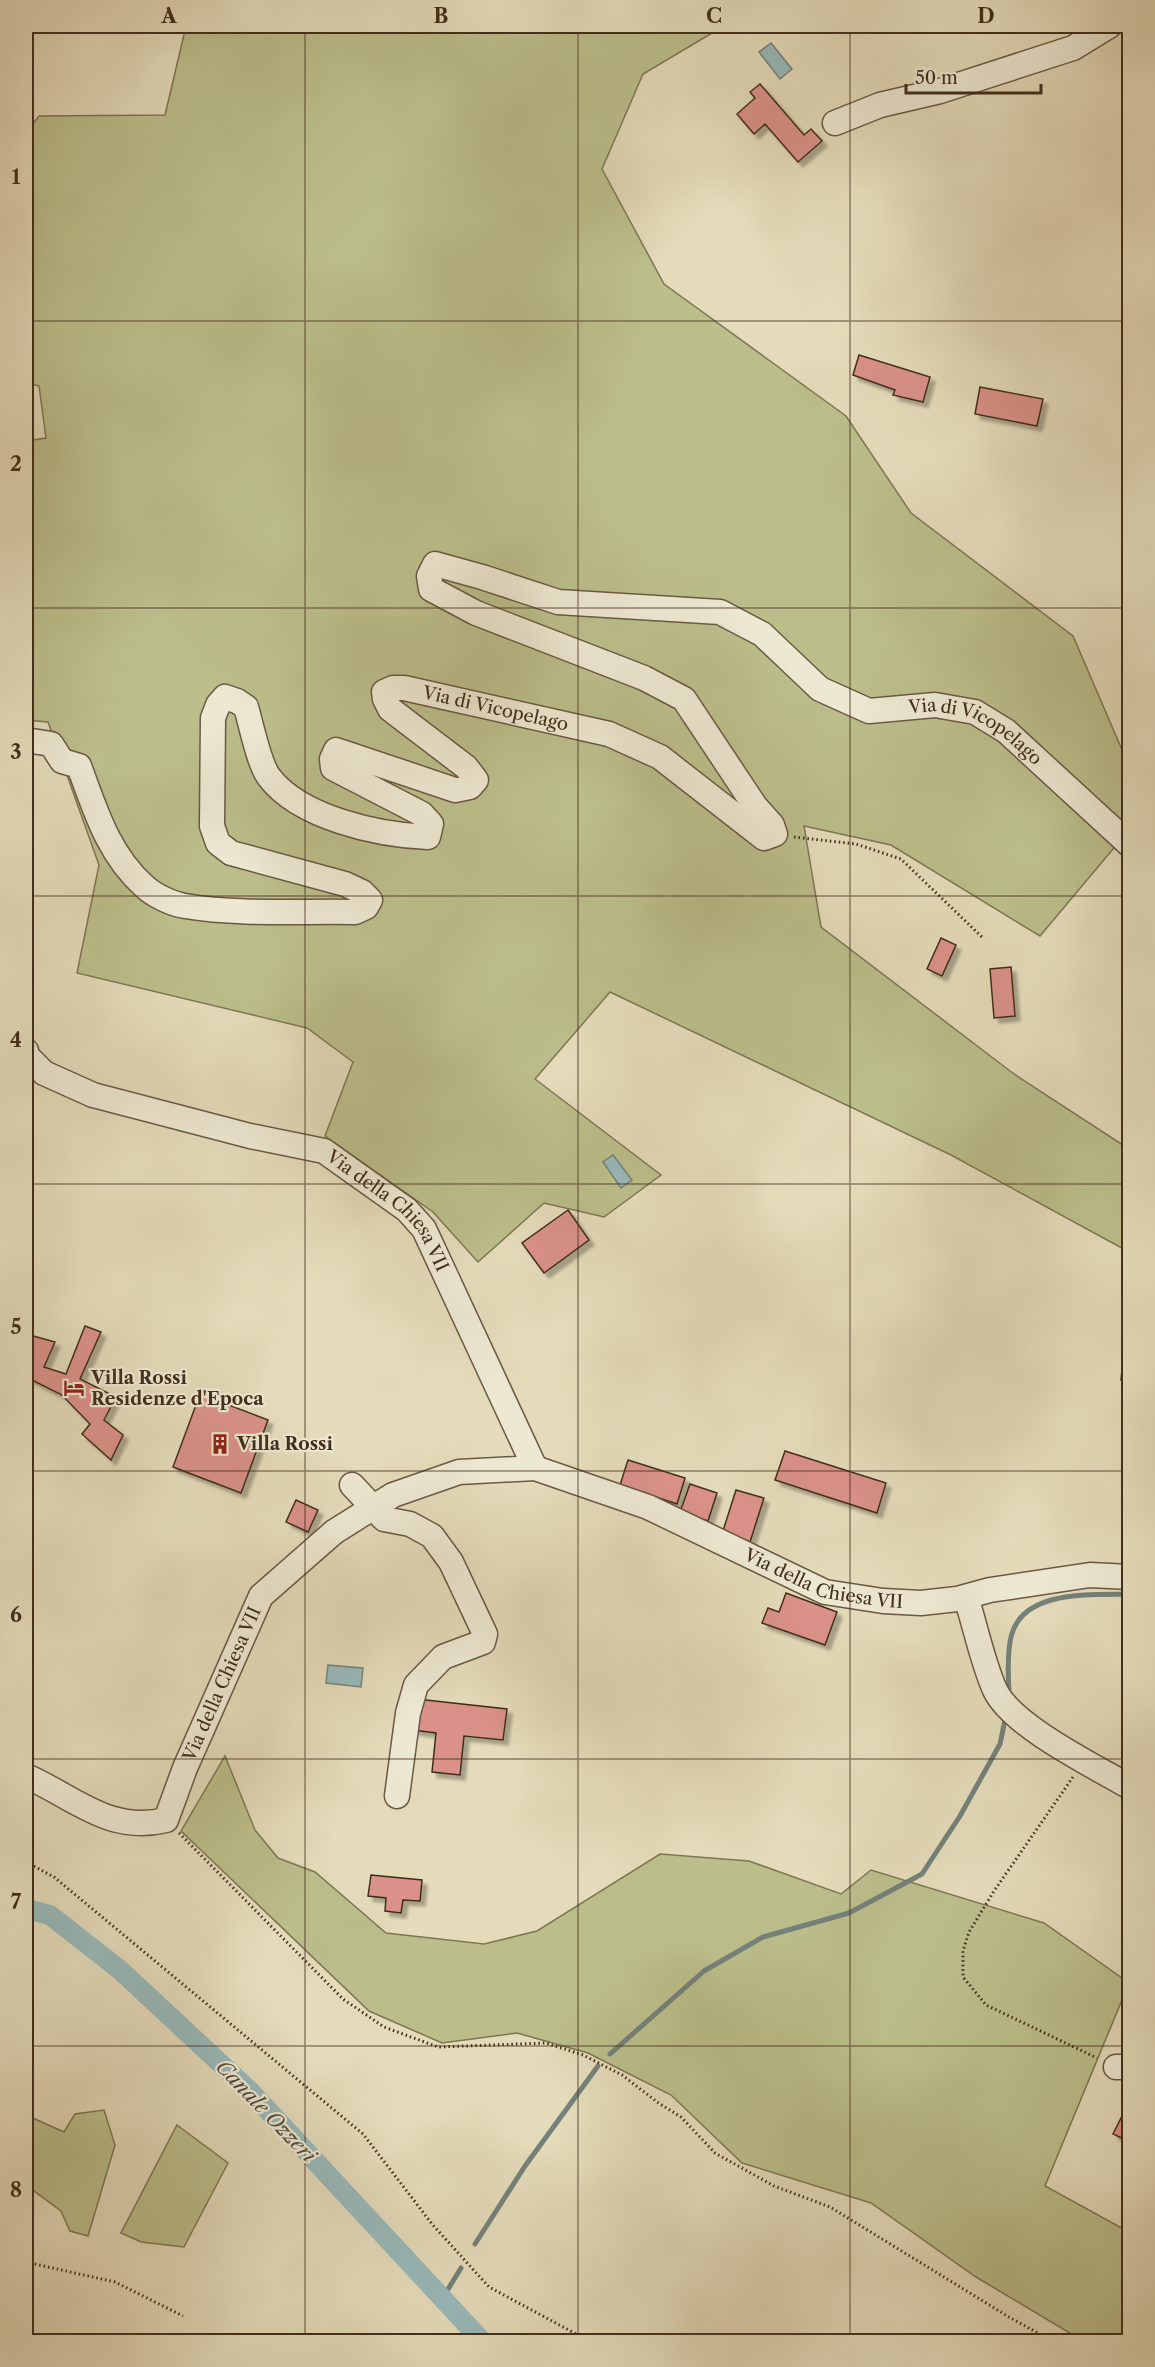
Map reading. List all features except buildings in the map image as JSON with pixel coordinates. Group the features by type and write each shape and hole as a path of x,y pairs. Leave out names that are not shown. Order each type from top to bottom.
{"street":[{"path":"835,123 880,105 940,91 1073,48 1109,26"},
{"name":"Via di Vicopelago","path":"26,740 51,744 62,761 78,766 104,832 123,863 145,888 183,906 239,910 355,912 366,907 370,900 362,892 345,885 231,853 218,843 212,826 213,718 218,705 225,697 246,707 267,775 282,792 305,806 339,820 399,836 428,837 431,824 422,814 333,768 332,759 336,750 455,790 470,787 476,780 466,767 390,709 384,692 393,688 404,688 609,734 660,757 764,838 775,834 772,825 755,806 684,699 644,678 476,613 431,588 429,576 435,564 558,602 720,612 762,634 820,689 869,711 934,705 975,712 1006,730 1130,845"},
{"name":"Via della Chiesa VII","path":"26,1051 27,1056 44,1073 93,1095 250,1136 324,1151 407,1210 424,1229 535,1468"},
{"name":"Via della Chiesa VII","path":"166,1820 185,1768 261,1596 334,1532 393,1495 459,1472 535,1468 648,1507 825,1592 883,1601 921,1603 1090,1575 1130,1577"},
{"path":"352,1485 384,1520 410,1524 432,1536 451,1562 485,1634 483,1642 443,1657 416,1685 408,1713 397,1796"},
{"path":"966,1597 996,1691 1011,1711 1085,1761 1130,1787"},
{"path":"26,1776 88,1810 117,1821 147,1824 166,1820"}],"path":[{"path":"772,825 791,836 856,844 901,859 983,938"},
{"path":"1085,1761 994,1891 969,1932 963,1951 963,1977 986,2005 1123,2067"},
{"path":"166,1820 343,1999 384,2028 438,2047 546,2043 583,2055 622,2075 681,2117 715,2153 774,2186 831,2207 1009,2317 1054,2342"},
{"path":"26,1862 54,1877 363,2134 432,2224 489,2287 591,2342"},
{"path":"26,2262 115,2282 183,2316"}],"green space":[{"path":"186,26 724,26 643,74 602,169 664,284 846,416 911,513 1073,636 1129,766 1129,830 1040,936 891,845 804,826 821,927 1014,1074 1129,1149 1129,1252 951,1155 610,992 535,1079 661,1175 604,1217 544,1203 478,1262 433,1212 325,1136 353,1062 307,1028 77,973 99,865 48,722 26,720 26,441 46,438 39,386 26,383 26,133 39,116 165,115"},
{"path":"225,1756 255,1830 278,1858 315,1872 386,1933 484,1944 537,1931 660,1854 749,1861 841,1894 871,1870 1044,1923 1129,1983 1045,2186 1129,2232 1129,2341 1083,2341 976,2277 871,2203 742,2163 671,2095 588,2053 517,2033 442,2043 369,2011 181,1831"},
{"path":"104,2110 115,2145 88,2236 70,2231 61,2211 26,2185 26,2115 64,2132 75,2114"},
{"path":"177,2125 228,2163 184,2247 141,2242 121,2233"}],"water":[{"path":"771,43 792,69 780,79 759,52"},
{"path":"613,1155 632,1180 621,1188 603,1162"},
{"path":"328,1665 363,1668 361,1687 326,1683"}],"waterway":[{"path":"1009,1693 1008,1657 1011,1637 1018,1621 1029,1610 1060,1598 1079,1595 1130,1594"},
{"path":"610,2054 704,1971 763,1937 849,1913 922,1874 960,1816 1000,1744 1006,1715"},
{"name":"Canale Ozzeri","path":"26,1909 50,1915 119,1969 250,2091 483,2342"},
{"path":"475,2244 525,2166 598,2066"},
{"path":"442,2299 461,2268"}],"place":[{"name":"Villa Rossi Residenze d'Epoca","path":"74,1388"},
{"name":"Villa Rossi","path":"220,1444"}]}
